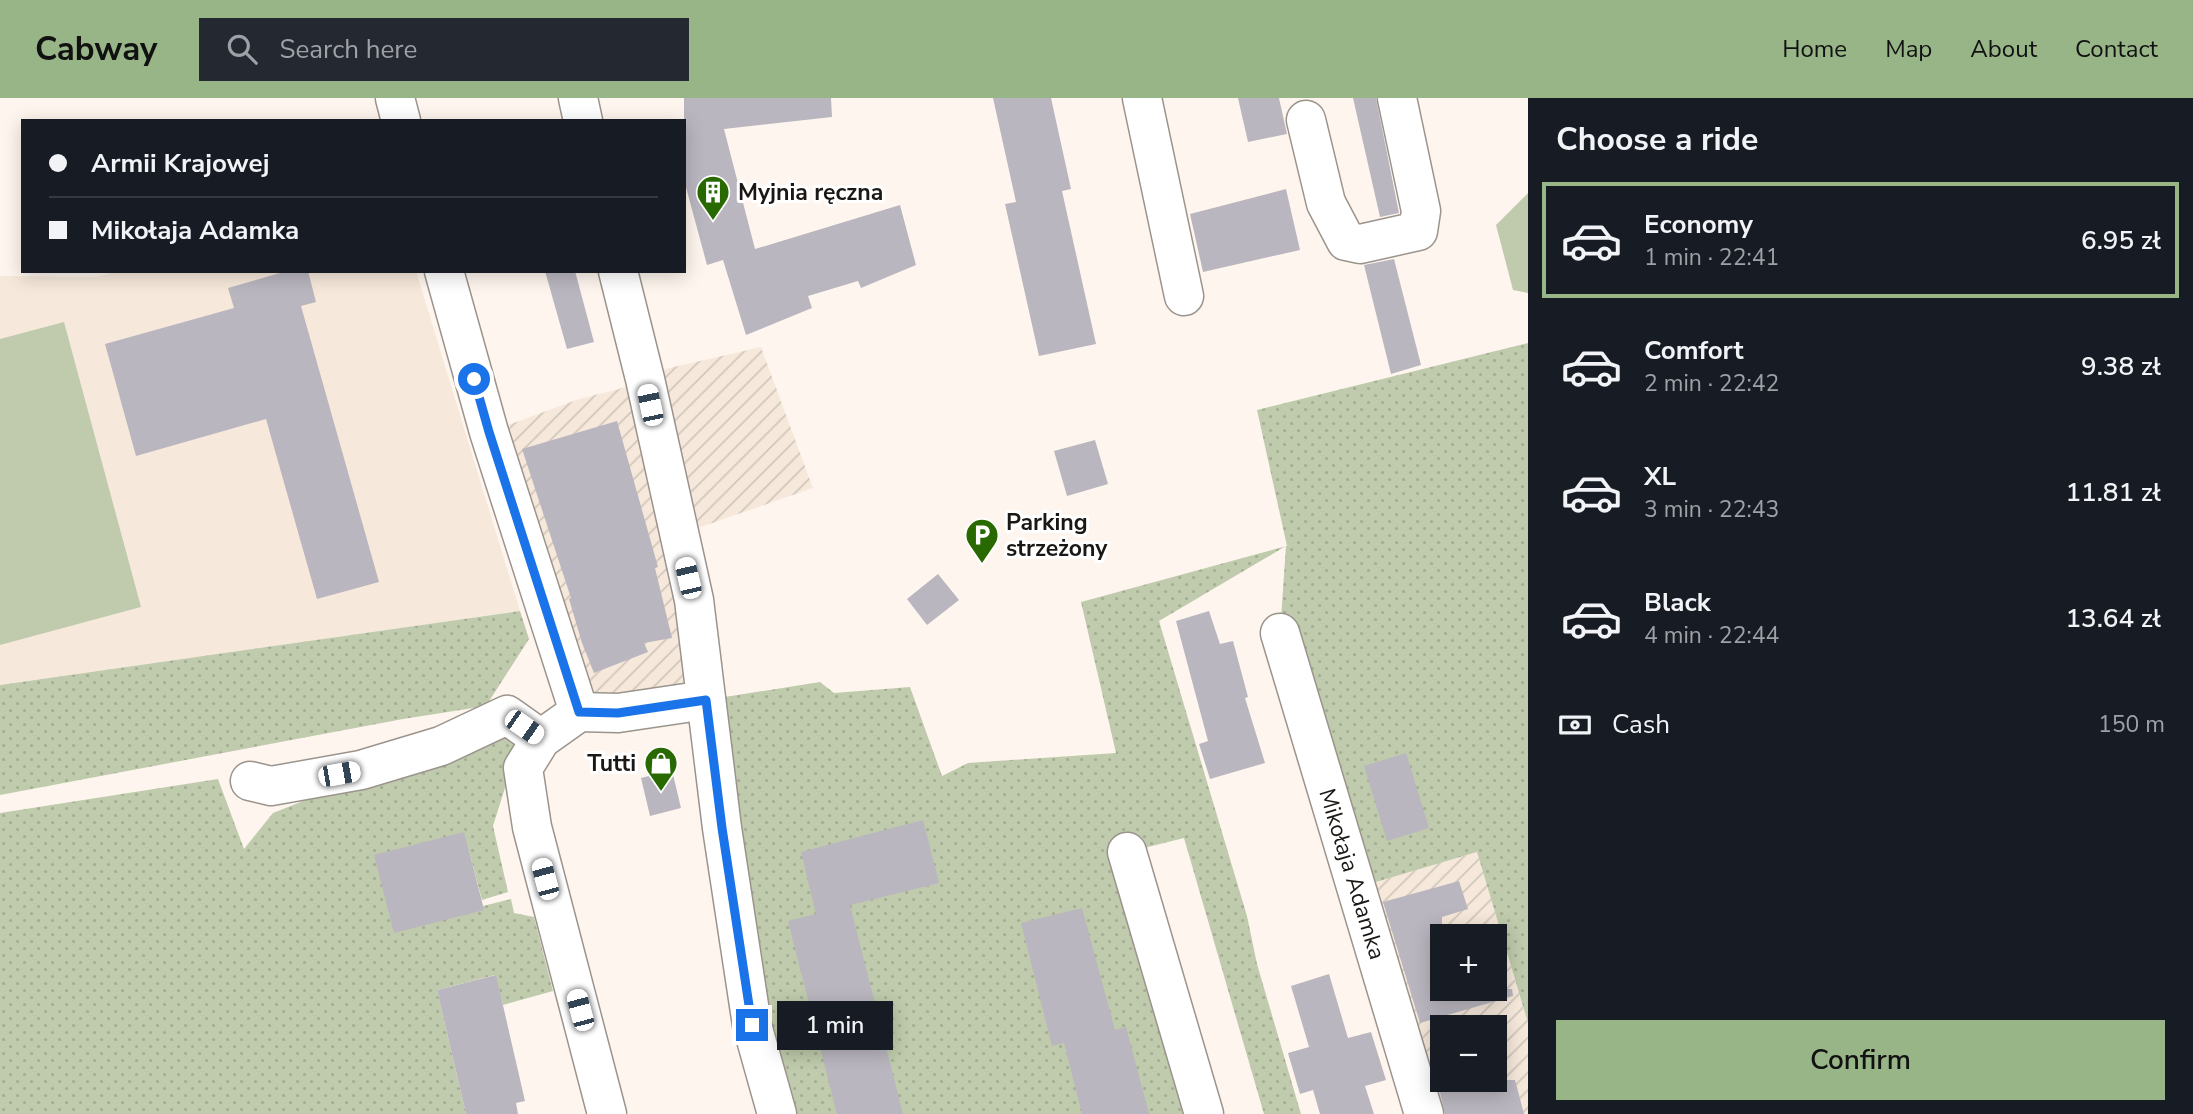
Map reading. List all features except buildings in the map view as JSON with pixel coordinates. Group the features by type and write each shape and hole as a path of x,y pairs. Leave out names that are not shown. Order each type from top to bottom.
{"street":[{"path":"395,98 400,119"},
{"path":"578,98 583,119"},
{"path":"1142,98 1184,296"},
{"path":"1306,120 1326,203 1346,241 1360,244 1418,231 1421,211 1397,98"},
{"path":"445,273 489,432 579,712"},
{"path":"618,273 694,600 722,828 752,1025 777,1114"},
{"name":"Mikołaja Adamka","path":"1280,633 1423,1114"},
{"path":"607,1114 532,827 523,768 541,739 579,712 618,713 706,700"},
{"path":"250,781 271,786 361,771 441,746 507,715 541,739"},
{"path":"1127,852 1204,1114"}],"shaded area":[{"path":"112,273 417,273 520,611 0,685 0,276 95,277"},
{"path":"761,347 813,488 678,535 706,700 579,712 489,432 579,399 619,389 644,379 643,374"},
{"path":"1477,852 1498,924 1430,924 1430,1001 1507,1001 1507,953 1528,1023 1528,1114 1424,1114 1356,888"}],"green space":[{"path":"1528,193 1528,293 1513,290 1496,225"},
{"path":"64,322 141,607 0,645 0,339"},
{"path":"1528,343 1528,1023 1507,953 1507,924 1498,924 1477,852 1356,888 1280,633 1287,546 1257,410"},
{"path":"1285,547 1159,621 1247,916 1257,964 1301,1114 1264,1114 1184,838 1128,852 1204,1114 777,1114 706,700 820,682 834,693 910,687 942,776 968,763 1116,753 1081,602"},
{"path":"520,611 529,639 486,706 403,719 0,795 0,685"},
{"path":"499,732 516,744 516,753 493,826 508,892 482,900 464,832 484,910 483,906 511,899 514,913 534,917 553,991 503,1005 495,975 437,990 466,1114 0,1114 0,813 218,779 244,849 273,813"}],"place":[{"name":"Myjnia ręczna","path":"713,222"},
{"name":"Parking strzeżony","path":"982,565"},
{"name":"Tutti","path":"661,793"}],"route":[{"path":"474,379 579,712 618,713 706,700 752,1025"}]}
